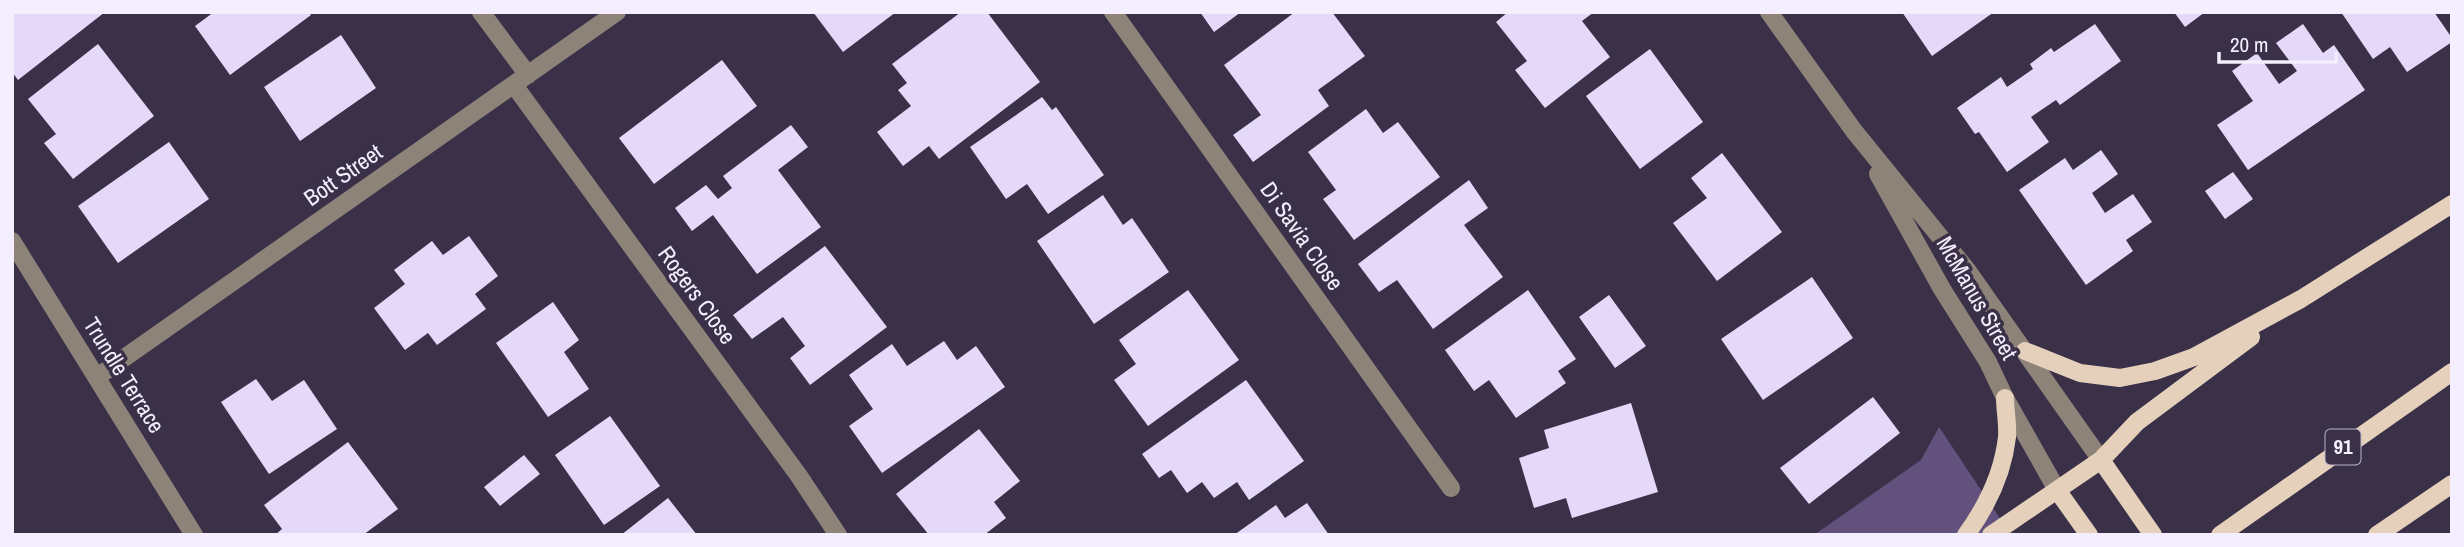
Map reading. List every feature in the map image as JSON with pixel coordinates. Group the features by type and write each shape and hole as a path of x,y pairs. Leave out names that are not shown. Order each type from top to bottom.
{"main road":[{"path":"2025,351 2080,373 2120,377 2155,371 2194,357 2301,299 2452,204"},
{"path":"1991,535 2101,460 2137,422 2301,299"},
{"name":"91","path":"2220,535 2452,372"},
{"path":"1966,535 1982,513 1999,475 2007,435 2005,398"},
{"path":"2101,460 2153,535"},
{"path":"2377,535 2452,484"},
{"path":"2057,490 2089,535"}],"street":[{"name":"Rogers Close","path":"481,12 521,80 838,535"},
{"name":"Bott Street","path":"97,377 617,12"},
{"name":"Di Savia Close","path":"1113,12 1451,488"},
{"name":"McManus Street","path":"1769,12 1854,131 1967,270 2101,460"},
{"name":"McManus Street","path":"1854,131 1942,289 1988,362 2005,398 2057,490"},
{"name":"Trundle Terrace","path":"12,241 194,535"}],"shaded area":[{"path":"1939,427 2011,535 1814,535 1921,460"}],"building":[{"path":"12,12 105,12 18,80 12,72"},
{"path":"214,12 309,12 311,15 230,75 195,26"},
{"path":"813,12 896,12 843,52"},
{"path":"961,12 987,12 1040,82 939,159 929,146 903,166 877,132 911,106 898,90 907,83 892,64"},
{"path":"1200,12 1241,12 1214,32"},
{"path":"1295,12 1332,12 1365,56 1318,90 1329,106 1253,162 1233,135 1261,115 1224,65"},
{"path":"1508,12 1594,12 1582,21 1610,57 1545,108 1515,70 1527,61 1496,22"},
{"path":"1902,12 1994,12 1932,56"},
{"path":"2174,12 2205,12 2185,27"},
{"path":"2341,12 2434,12 2452,42 2407,72 2390,47 2373,59"},
{"path":"2095,24 2121,61 2060,105 2056,100 2031,117 2049,142 2007,172 1979,132 1975,134 1957,108 2001,77 2007,87 2033,69 2030,64 2051,48 2054,52"},
{"path":"2303,24 2323,53 2334,45 2365,90 2248,170 2217,125 2253,101 2232,71 2257,53 2279,84 2297,71 2276,43"},
{"path":"341,35 376,88 300,141 264,87"},
{"path":"98,44 154,116 73,179 44,143 56,134 28,99"},
{"path":"1650,49 1703,122 1640,169 1586,96"},
{"path":"722,60 757,106 654,184 619,138"},
{"path":"1042,97 1052,110 1056,107 1104,175 1048,214 1027,184 1006,199 970,147"},
{"path":"1366,109 1383,133 1398,122 1440,177 1354,240 1323,199 1336,190 1308,152"},
{"path":"791,125 808,147 778,170 821,227 757,274 713,215 692,231 675,208 706,185 718,199 732,188 723,176"},
{"path":"169,142 209,199 118,263 78,206"},
{"path":"2101,150 2118,174 2092,193 2105,213 2133,194 2152,222 2126,240 2133,251 2086,285 2019,190 2065,158 2073,170"},
{"path":"1722,153 1782,232 1717,281 1673,223 1707,198 1691,178"},
{"path":"2233,172 2253,199 2225,219 2205,191"},
{"path":"1469,180 1488,208 1464,225 1503,277 1433,329 1397,280 1379,292 1358,264"},
{"path":"1103,195 1123,225 1132,218 1169,272 1094,324 1037,241"},
{"path":"469,236 498,276 475,294 486,309 437,345 428,333 405,350 374,308 405,284 394,270 432,241 443,255"},
{"path":"825,246 887,327 810,385 790,358 805,346 783,317 752,339 733,315"},
{"path":"1812,277 1853,338 1763,400 1721,339"},
{"path":"1188,290 1239,360 1148,426 1114,380 1136,364 1119,340"},
{"path":"1528,290 1576,359 1558,371 1566,383 1516,418 1489,380 1474,391 1445,350"},
{"path":"1609,295 1646,346 1615,368 1579,317"},
{"path":"553,302 579,340 564,352 589,389 548,417 496,343"},
{"path":"944,341 957,360 976,346 1005,387 882,473 849,426 873,409 849,375 892,344 907,366"},
{"path":"256,379 272,401 304,380 337,429 269,474 221,402"},
{"path":"1246,380 1304,461 1249,500 1237,482 1214,498 1202,482 1187,493 1171,470 1159,478 1142,454"},
{"path":"1873,397 1900,433 1809,504 1780,468"},
{"path":"1631,403 1658,492 1572,518 1566,498 1534,508 1519,458 1549,448 1544,430"},
{"path":"610,416 660,486 604,525 555,455"},
{"path":"979,429 1020,481 994,502 1006,518 984,535 929,535 896,494"},
{"path":"348,442 398,509 363,535 275,535 282,529 264,505"},
{"path":"524,455 540,474 500,506 484,487"},
{"path":"668,498 697,535 621,535"},
{"path":"1307,503 1329,535 1234,535 1276,505 1285,518"}]}
